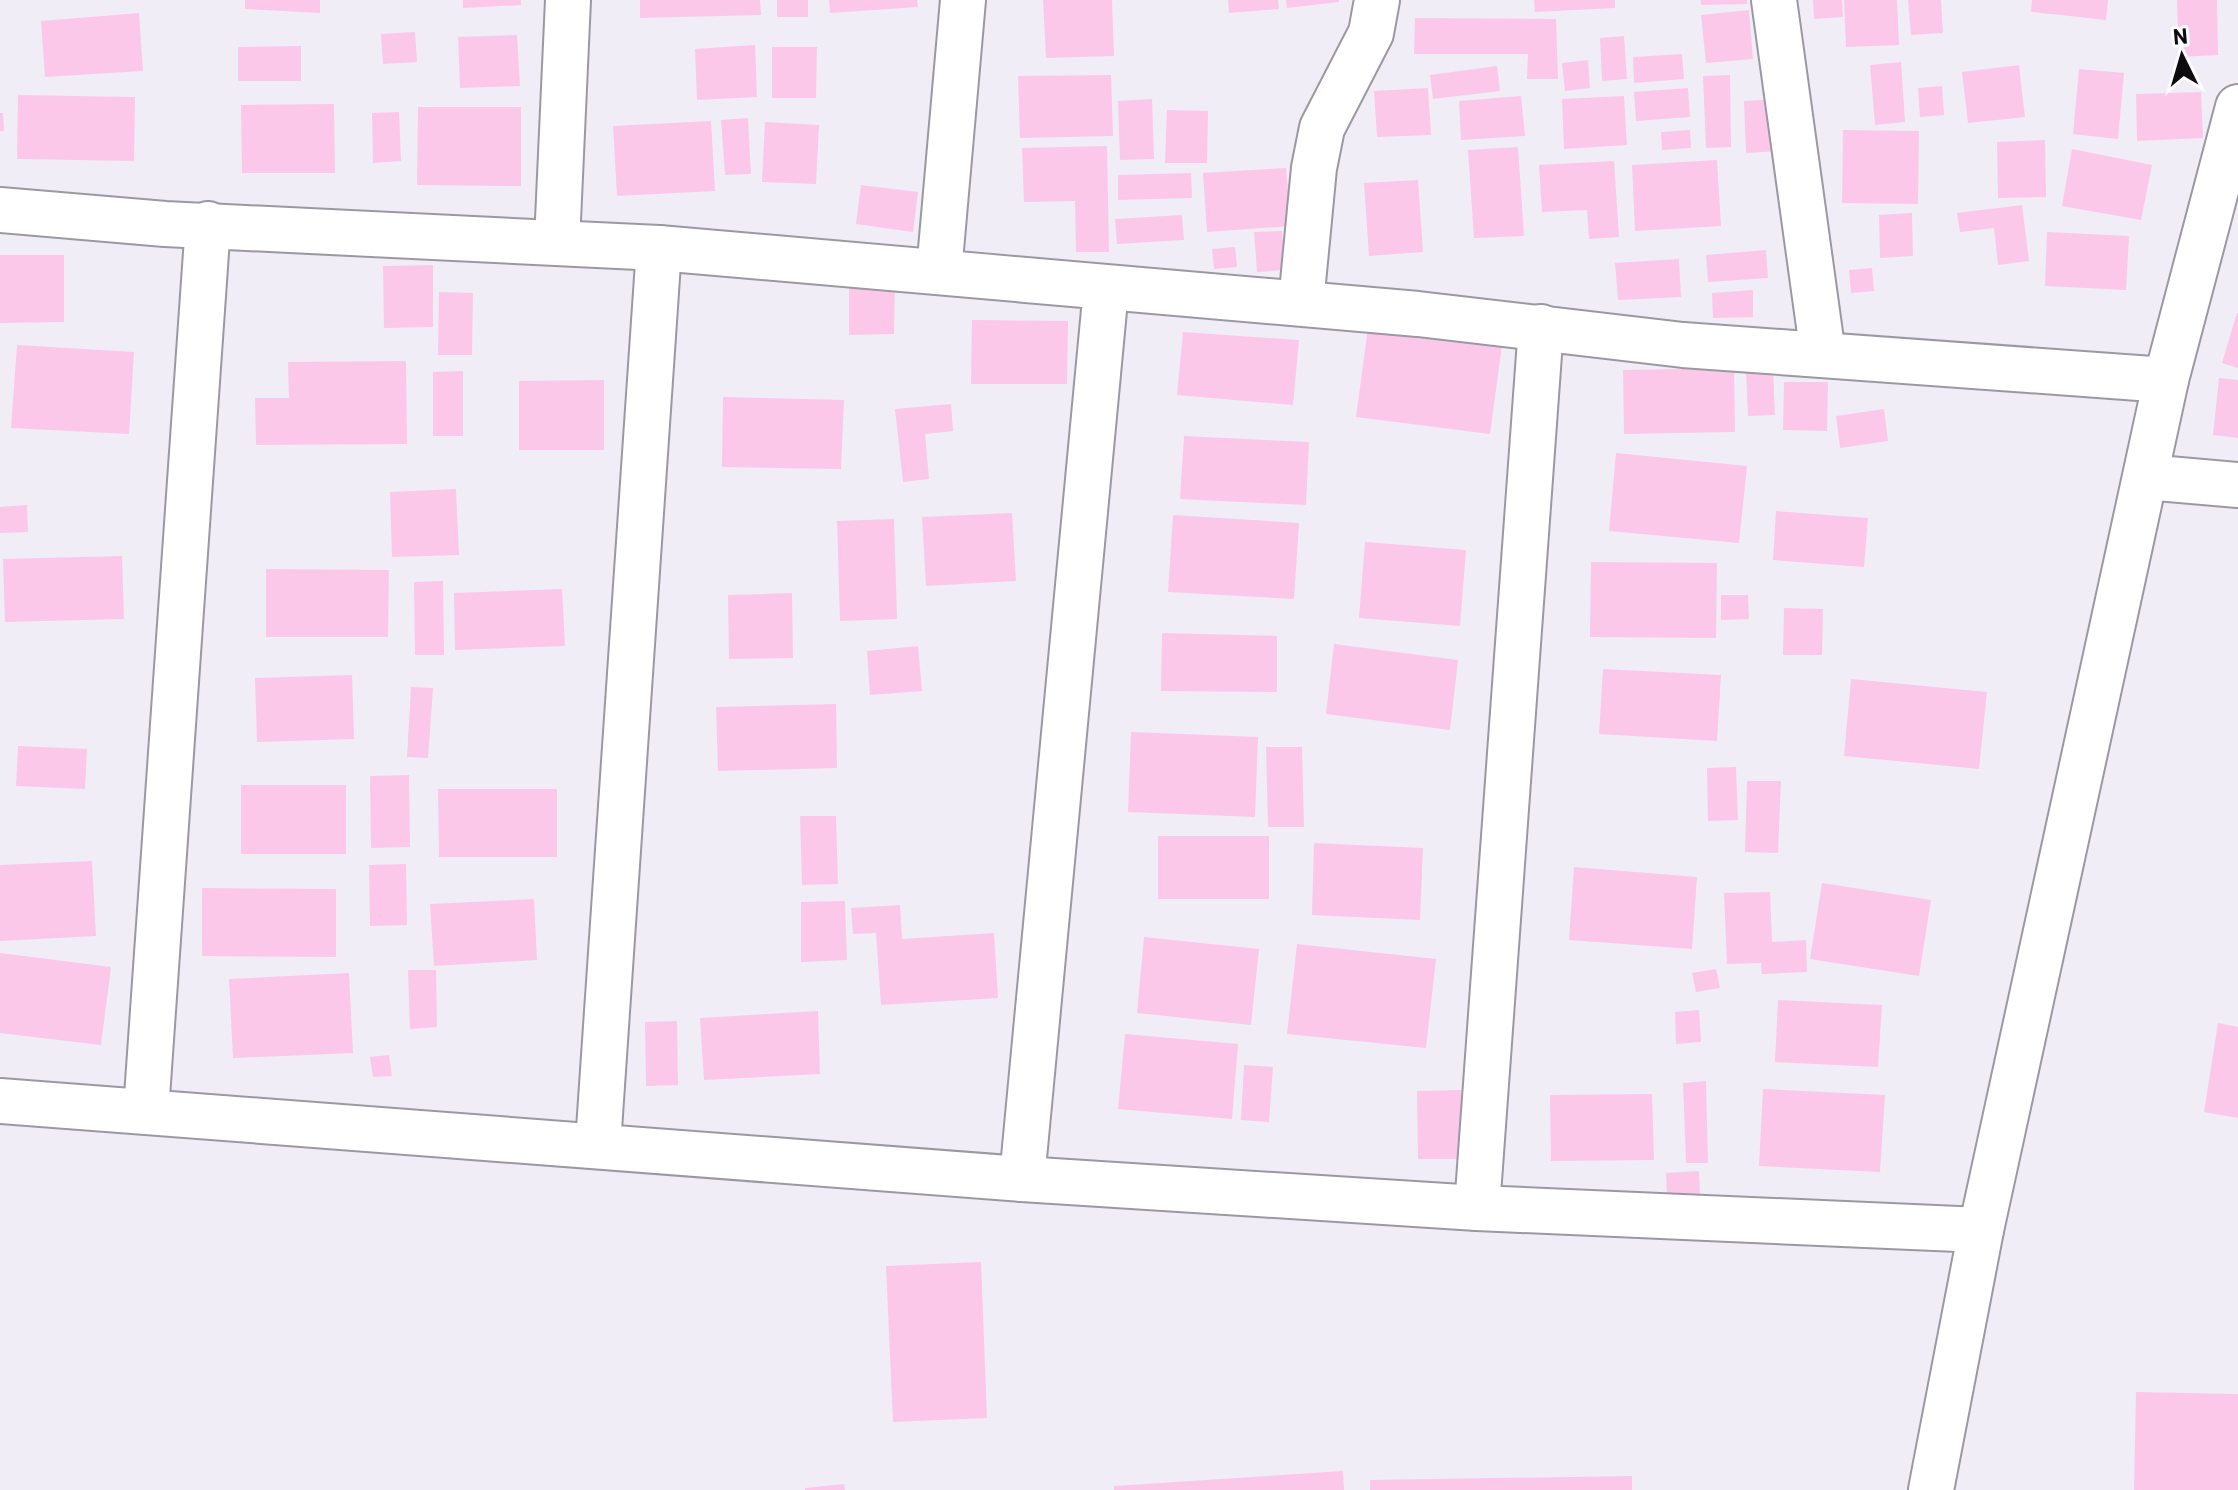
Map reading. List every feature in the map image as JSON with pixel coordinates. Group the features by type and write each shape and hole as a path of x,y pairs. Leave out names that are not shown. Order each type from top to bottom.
{"street":[{"path":"557,242 568,0"},
{"path":"939,272 963,0"},
{"path":"1301,303 1314,168 1322,128 1371,33 1377,0"},
{"path":"1774,0 1823,355"},
{"path":"1931,1490 1981,1230 2166,380 2238,107"},
{"path":"0,210 165,224 659,248 1106,289 1301,303 1683,345 2166,380"},
{"path":"146,1111 208,224"},
{"path":"598,1144 659,248"},
{"path":"1022,1179 1106,289"},
{"path":"1477,1208 1541,327"},
{"path":"2146,477 2238,485"},
{"path":"0,1101 598,1144 1022,1179 1477,1208 1981,1230"}],"building":[{"path":"245,0 320,0 320,13 245,9"},
{"path":"463,0 521,0 521,5 463,8"},
{"path":"640,0 760,0 761,15 640,18"},
{"path":"777,0 808,0 808,17 777,17"},
{"path":"829,0 917,0 918,7 830,13"},
{"path":"1043,0 1112,0 1114,56 1046,58"},
{"path":"1228,0 1278,0 1279,9 1229,13"},
{"path":"1286,0 1339,0 1339,2 1287,8"},
{"path":"1534,0 1615,0 1615,8 1535,12"},
{"path":"1701,0 1747,0 1747,4 1701,5"},
{"path":"1813,0 1842,0 1843,17 1814,19"},
{"path":"1844,0 1897,0 1899,45 1846,47"},
{"path":"1908,0 1941,0 1943,33 1911,35"},
{"path":"2032,0 2108,0 2106,20 2031,12"},
{"path":"2177,0 2217,0 2218,55 2179,57"},
{"path":"1749,10 1753,59 1706,63 1701,15"},
{"path":"139,13 143,71 45,77 41,21"},
{"path":"1415,18 1556,19 1558,79 1527,79 1528,54 1414,54"},
{"path":"415,32 417,62 383,64 381,34"},
{"path":"517,35 520,86 460,88 458,37"},
{"path":"1624,36 1627,79 1602,81 1600,38"},
{"path":"755,45 757,97 697,100 695,49"},
{"path":"301,46 301,81 238,81 238,47"},
{"path":"772,47 817,47 816,98 772,98"},
{"path":"1682,54 1684,79 1634,83 1633,57"},
{"path":"1588,60 1590,88 1565,91 1562,63"},
{"path":"1901,62 1905,122 1875,125 1870,65"},
{"path":"2019,65 2025,117 1968,123 1962,72"},
{"path":"1497,66 1500,91 1433,99 1430,75"},
{"path":"2079,69 2124,73 2118,139 2073,134"},
{"path":"1111,75 1113,136 1020,138 1018,76"},
{"path":"1730,75 1731,147 1706,148 1703,76"},
{"path":"1942,86 1944,115 1920,117 1918,88"},
{"path":"1428,88 1431,135 1377,137 1374,91"},
{"path":"1688,88 1690,117 1636,121 1634,92"},
{"path":"2201,92 2203,138 2137,141 2136,94"},
{"path":"18,95 135,97 134,161 17,159"},
{"path":"1521,96 1525,136 1461,140 1459,101"},
{"path":"1624,96 1627,145 1564,149 1562,99"},
{"path":"1152,99 1154,159 1120,160 1118,101"},
{"path":"1777,99 1780,151 1746,153 1744,101"},
{"path":"334,104 335,173 242,173 241,105"},
{"path":"418,107 521,107 521,186 417,185"},
{"path":"1167,110 1208,111 1207,163 1165,163"},
{"path":"399,112 401,161 373,163 372,113"},
{"path":"0,113 3,113 4,131 0,131"},
{"path":"748,118 751,174 725,175 721,120"},
{"path":"711,121 715,191 617,196 613,126"},
{"path":"765,122 819,125 816,184 762,182"},
{"path":"1690,130 1691,148 1662,150 1661,132"},
{"path":"1843,130 1919,131 1918,204 1842,203"},
{"path":"2045,140 2046,197 1998,198 1997,142"},
{"path":"1107,146 1109,252 1076,252 1075,201 1024,202 1022,148"},
{"path":"1518,147 1524,236 1474,238 1468,150"},
{"path":"2072,149 2152,165 2141,220 2062,206"},
{"path":"1717,160 1721,226 1635,231 1632,165"},
{"path":"1614,161 1619,237 1589,239 1587,210 1542,212 1539,165"},
{"path":"1286,168 1291,226 1207,232 1203,173"},
{"path":"1191,173 1192,198 1118,200 1118,175"},
{"path":"1418,180 1423,252 1369,256 1364,183"},
{"path":"861,185 918,192 913,232 856,224"},
{"path":"2022,205 2029,261 1998,265 1994,228 1960,232 1957,213"},
{"path":"1912,213 1913,256 1880,258 1879,215"},
{"path":"1182,215 1184,240 1117,244 1115,219"},
{"path":"1282,231 1285,270 1257,272 1254,232"},
{"path":"2047,232 2129,236 2126,290 2045,286"},
{"path":"1235,247 1237,267 1214,269 1212,249"},
{"path":"1766,250 1768,278 1708,282 1706,255"},
{"path":"0,255 64,255 64,322 0,323"},
{"path":"1679,259 1681,297 1618,300 1615,263"},
{"path":"433,265 433,327 384,328 383,266"},
{"path":"1872,268 1874,291 1851,293 1849,270"},
{"path":"849,277 895,278 894,334 849,335"},
{"path":"1753,290 1753,317 1713,318 1712,293"},
{"path":"439,292 473,293 472,355 438,355"},
{"path":"2238,313 2238,368 2222,363"},
{"path":"972,320 1068,321 1067,384 971,384"},
{"path":"1368,328 1502,345 1490,434 1356,417"},
{"path":"1183,332 1299,340 1293,405 1177,395"},
{"path":"17,345 134,352 129,434 11,428"},
{"path":"406,361 407,444 256,445 255,398 289,398 288,362"},
{"path":"1734,368 1735,432 1624,434 1623,370"},
{"path":"1773,369 1775,415 1748,416 1746,370"},
{"path":"463,371 463,436 433,436 433,372"},
{"path":"2219,378 2238,380 2238,438 2213,435"},
{"path":"604,380 604,450 519,450 519,381"},
{"path":"1784,382 1828,382 1827,431 1783,430"},
{"path":"723,397 844,400 841,469 722,467"},
{"path":"951,404 953,431 925,434 929,479 903,482 895,409"},
{"path":"1884,409 1888,441 1840,448 1836,416"},
{"path":"1184,436 1309,442 1306,505 1180,499"},
{"path":"1616,453 1747,466 1739,543 1609,531"},
{"path":"456,489 459,555 392,557 390,492"},
{"path":"27,505 28,532 0,533 0,507"},
{"path":"1776,511 1868,518 1864,567 1773,560"},
{"path":"1012,513 1016,581 926,586 922,517"},
{"path":"1173,515 1299,523 1294,599 1168,592"},
{"path":"894,519 897,619 840,621 837,521"},
{"path":"1365,542 1466,550 1460,626 1359,618"},
{"path":"122,556 124,619 5,622 3,559"},
{"path":"1591,562 1717,563 1716,638 1590,637"},
{"path":"266,569 389,570 388,637 266,637"},
{"path":"443,581 444,655 415,655 414,582"},
{"path":"562,589 565,646 455,650 454,593"},
{"path":"792,593 793,658 729,659 728,595"},
{"path":"1721,595 1748,595 1749,619 1721,620"},
{"path":"1784,608 1823,609 1822,655 1783,655"},
{"path":"1162,633 1277,636 1277,692 1161,691"},
{"path":"1334,644 1458,660 1450,730 1326,714"},
{"path":"918,646 922,691 870,695 867,651"},
{"path":"1603,669 1721,675 1717,741 1599,734"},
{"path":"352,675 354,739 257,742 255,678"},
{"path":"1851,679 1987,692 1979,769 1844,756"},
{"path":"411,687 433,688 428,758 407,757"},
{"path":"836,704 837,768 718,771 716,707"},
{"path":"1131,732 1258,737 1255,817 1128,812"},
{"path":"18,746 87,749 85,789 16,786"},
{"path":"1266,747 1302,747 1304,827 1268,827"},
{"path":"1736,767 1738,820 1708,821 1707,768"},
{"path":"409,775 410,847 371,848 370,776"},
{"path":"1747,781 1781,781 1778,853 1745,852"},
{"path":"241,785 346,785 346,854 241,854"},
{"path":"438,789 557,789 557,857 439,857"},
{"path":"800,816 836,816 838,884 802,885"},
{"path":"1158,836 1269,836 1269,899 1158,899"},
{"path":"1314,843 1423,848 1420,920 1312,915"},
{"path":"92,861 96,936 0,941 0,865"},
{"path":"406,864 407,925 370,926 369,865"},
{"path":"1574,867 1697,877 1692,949 1569,940"},
{"path":"1822,883 1931,900 1919,976 1810,959"},
{"path":"202,888 336,889 336,957 202,956"},
{"path":"1770,892 1772,942 1806,940 1807,972 1762,974 1761,963 1727,964 1724,893"},
{"path":"534,899 537,960 434,966 430,904"},
{"path":"845,901 847,960 801,962 801,902"},
{"path":"900,905 902,939 994,933 998,998 881,1005 876,933 853,934 851,908"},
{"path":"1144,937 1259,949 1251,1025 1137,1013"},
{"path":"1297,944 1436,959 1426,1048 1287,1034"},
{"path":"0,953 111,967 101,1045 0,1033"},
{"path":"1716,969 1720,988 1696,992 1692,973"},
{"path":"408,970 436,970 437,1027 410,1029"},
{"path":"349,973 353,1053 233,1058 229,979"},
{"path":"1778,1000 1882,1005 1878,1067 1775,1062"},
{"path":"1699,1010 1701,1042 1676,1044 1675,1012"},
{"path":"818,1011 820,1074 704,1080 700,1018"},
{"path":"677,1021 678,1085 646,1086 645,1022"},
{"path":"2218,1023 2238,1027 2238,1118 2204,1112"},
{"path":"1125,1034 1238,1044 1232,1119 1118,1109"},
{"path":"389,1055 392,1076 373,1077 370,1057"},
{"path":"1244,1065 1273,1067 1269,1122 1241,1120"},
{"path":"1706,1081 1708,1163 1686,1163 1683,1083"},
{"path":"1763,1089 1885,1095 1880,1172 1759,1166"},
{"path":"1461,1090 1462,1159 1418,1159 1417,1091"},
{"path":"1652,1094 1654,1160 1551,1161 1550,1095"},
{"path":"1699,1171 1700,1194 1667,1196 1666,1173"},
{"path":"981,1262 987,1418 893,1422 886,1266"},
{"path":"2136,1392 2238,1394 2238,1490 2134,1490"},
{"path":"1343,1471 1344,1490 1114,1490 1114,1486"},
{"path":"1632,1476 1632,1490 1370,1490 1370,1480"},
{"path":"844,1484 845,1490 805,1490 805,1488"}]}
